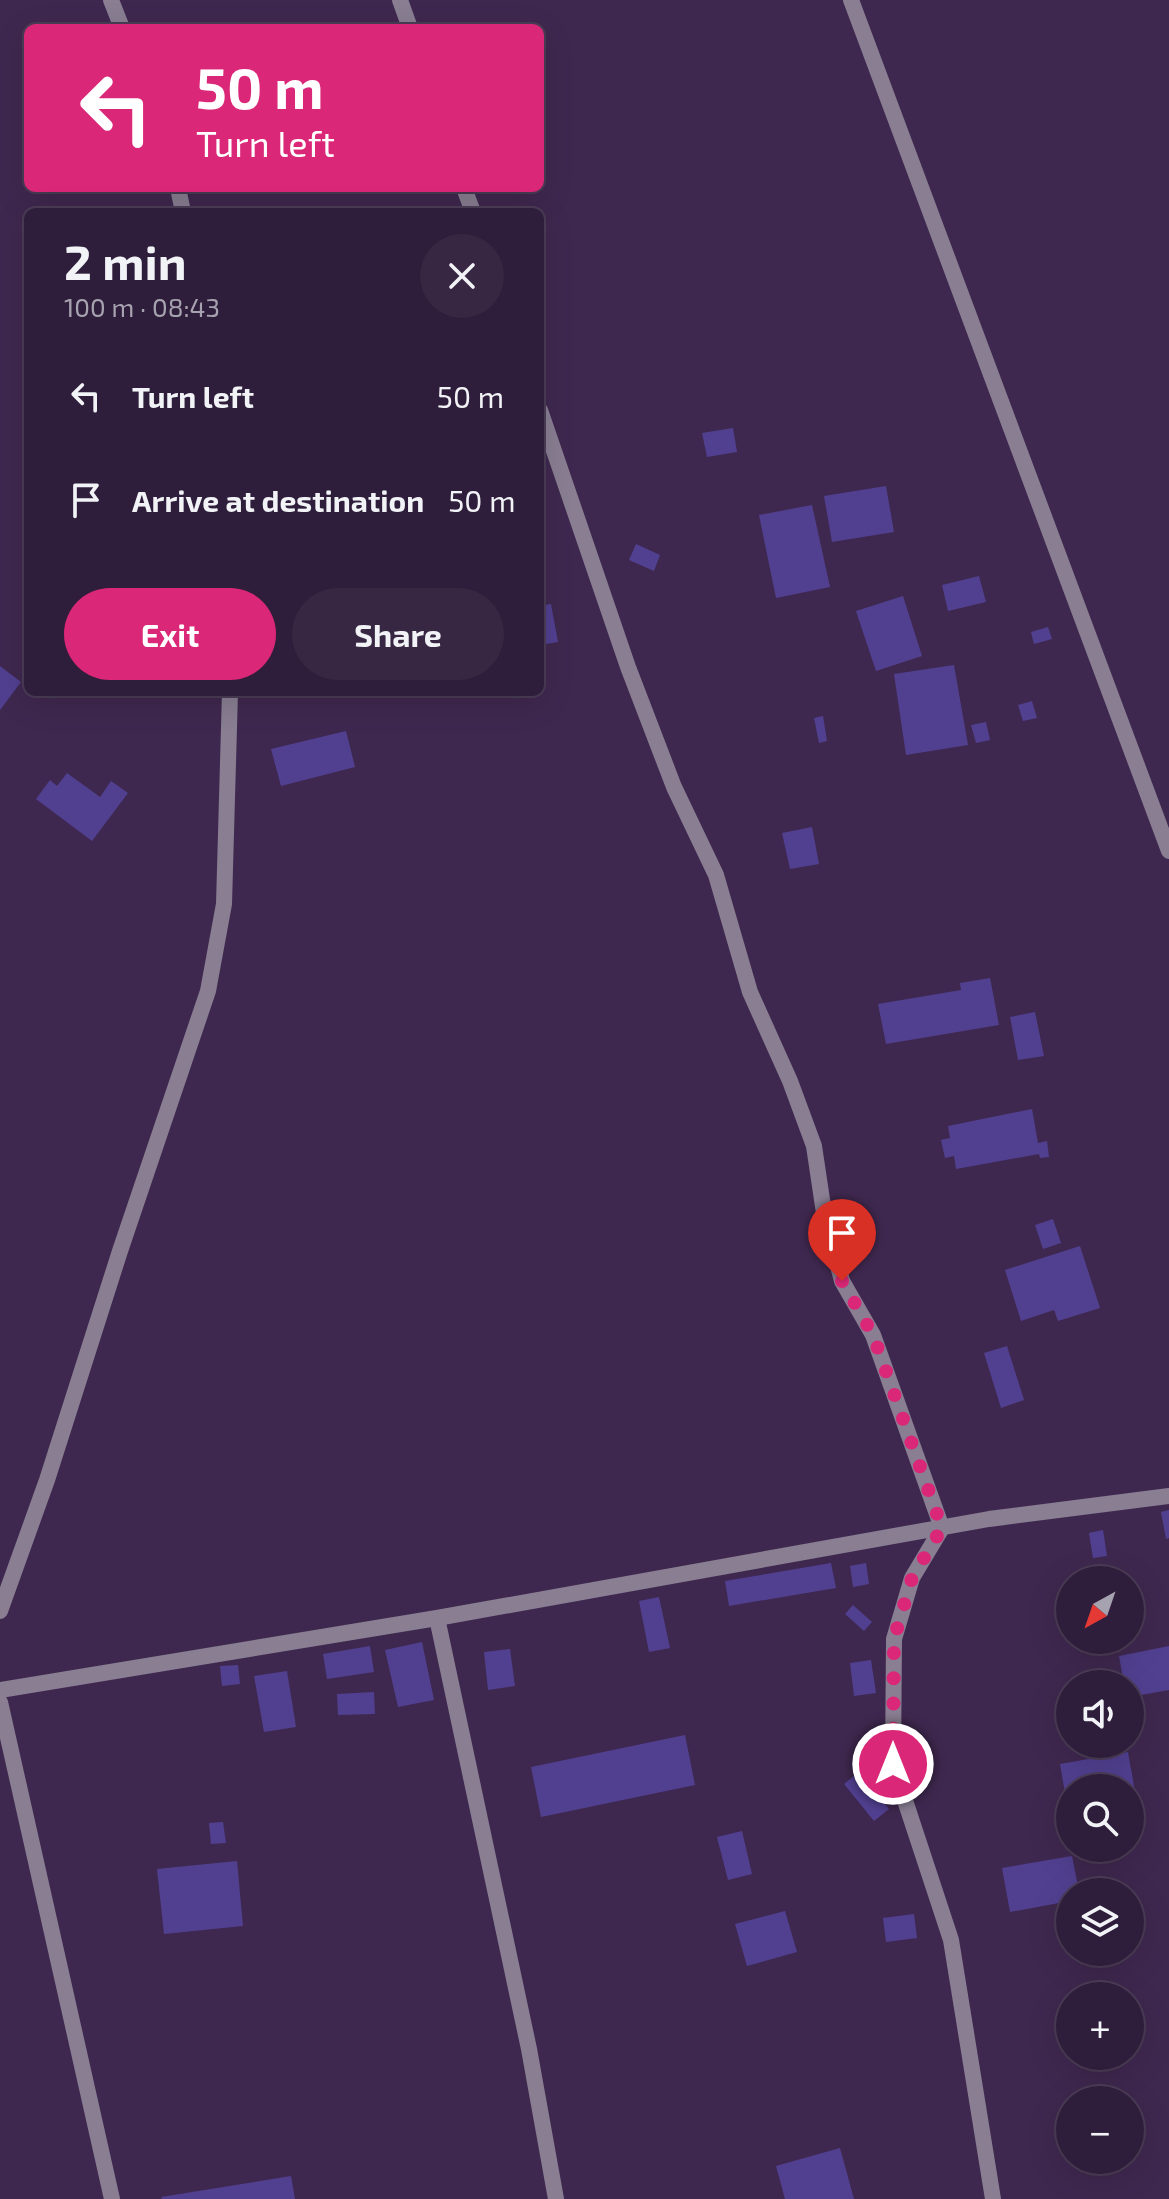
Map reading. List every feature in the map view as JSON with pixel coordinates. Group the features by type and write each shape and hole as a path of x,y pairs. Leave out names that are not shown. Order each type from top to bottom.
{"street":[{"path":"111,0 120,24"},
{"path":"400,0 409,24"},
{"path":"851,0 1169,851"},
{"path":"544,422 628,667 674,787 716,875 750,992 790,1081 814,1146 824,1213 842,1281 873,1335 942,1528"},
{"path":"0,1611 47,1480 208,991 224,904 230,696"},
{"path":"0,1690 437,1618 989,1519 1169,1496"},
{"path":"942,1528 912,1578 894,1639 893,1764 951,1940 993,2199"},
{"path":"437,1618 529,2049 556,2199"},
{"path":"0,1702 112,2199"}],"building":[{"path":"733,428 737,452 707,457 702,433"},
{"path":"886,486 894,532 832,542 824,496"},
{"path":"812,505 830,587 776,598 759,515"},
{"path":"636,544 660,555 654,571 629,560"},
{"path":"979,576 986,602 948,611 942,585"},
{"path":"903,596 922,656 876,671 856,611"},
{"path":"551,604 558,642 544,644 544,605"},
{"path":"1048,627 1052,639 1034,644 1031,632"},
{"path":"954,665 968,745 906,755 894,674"},
{"path":"0,666 21,682 0,710"},
{"path":"1032,701 1037,718 1023,721 1018,705"},
{"path":"823,716 827,741 819,743 814,718"},
{"path":"986,722 990,740 976,743 971,725"},
{"path":"346,731 355,767 281,786 271,749"},
{"path":"67,773 100,797 111,781 128,793 92,841 36,799 50,780 57,786"},
{"path":"812,827 819,864 790,869 782,833"},
{"path":"990,978 999,1025 886,1044 878,1004 961,990 960,983"},
{"path":"1035,1012 1044,1056 1018,1060 1010,1017"},
{"path":"1032,1109 1038,1143 1047,1141 1049,1157 1040,1158 1039,1154 956,1169 954,1156 945,1158 941,1140 950,1138 948,1126"},
{"path":"1053,1219 1061,1243 1043,1249 1035,1225"},
{"path":"1080,1246 1100,1308 1058,1321 1054,1310 1021,1321 1005,1270"},
{"path":"1007,1346 1024,1400 1001,1408 984,1353"},
{"path":"1169,1510 1169,1538 1166,1539 1161,1512"},
{"path":"1103,1530 1107,1556 1093,1558 1089,1533"},
{"path":"831,1563 836,1588 729,1606 725,1581"},
{"path":"866,1563 869,1584 853,1587 850,1566"},
{"path":"659,1597 670,1648 649,1652 639,1601"},
{"path":"853,1605 872,1622 864,1631 845,1614"},
{"path":"422,1642 434,1700 398,1707 385,1650"},
{"path":"370,1646 374,1672 327,1679 323,1654"},
{"path":"1169,1646 1169,1690 1144,1694 1144,1670 1122,1670 1119,1656 1144,1654 1144,1651"},
{"path":"510,1649 515,1686 488,1690 484,1652"},
{"path":"871,1660 876,1693 854,1696 850,1663"},
{"path":"238,1665 240,1684 222,1686 220,1666"},
{"path":"287,1671 296,1727 264,1732 254,1676"},
{"path":"374,1692 375,1714 338,1715 337,1694"},
{"path":"685,1735 695,1785 541,1817 531,1767"},
{"path":"1094,1758 1129,1758 1132,1774 1062,1774 1060,1764"},
{"path":"859,1772 889,1809 874,1821 844,1784"},
{"path":"223,1822 226,1843 211,1844 209,1823"},
{"path":"742,1831 752,1874 728,1880 717,1837"},
{"path":"1056,1859 1056,1862 1073,1862 1076,1878 1056,1878 1056,1904 1010,1912 1002,1868"},
{"path":"237,1861 243,1926 164,1934 157,1869"},
{"path":"785,1911 797,1952 747,1966 735,1924"},
{"path":"914,1914 917,1938 886,1942 883,1918"},
{"path":"840,2148 854,2199 785,2199 776,2166"},
{"path":"291,2176 295,2199 161,2197"}],"route":[{"path":"842,1281 873,1335 942,1528 912,1578 894,1639 893,1764"}]}
